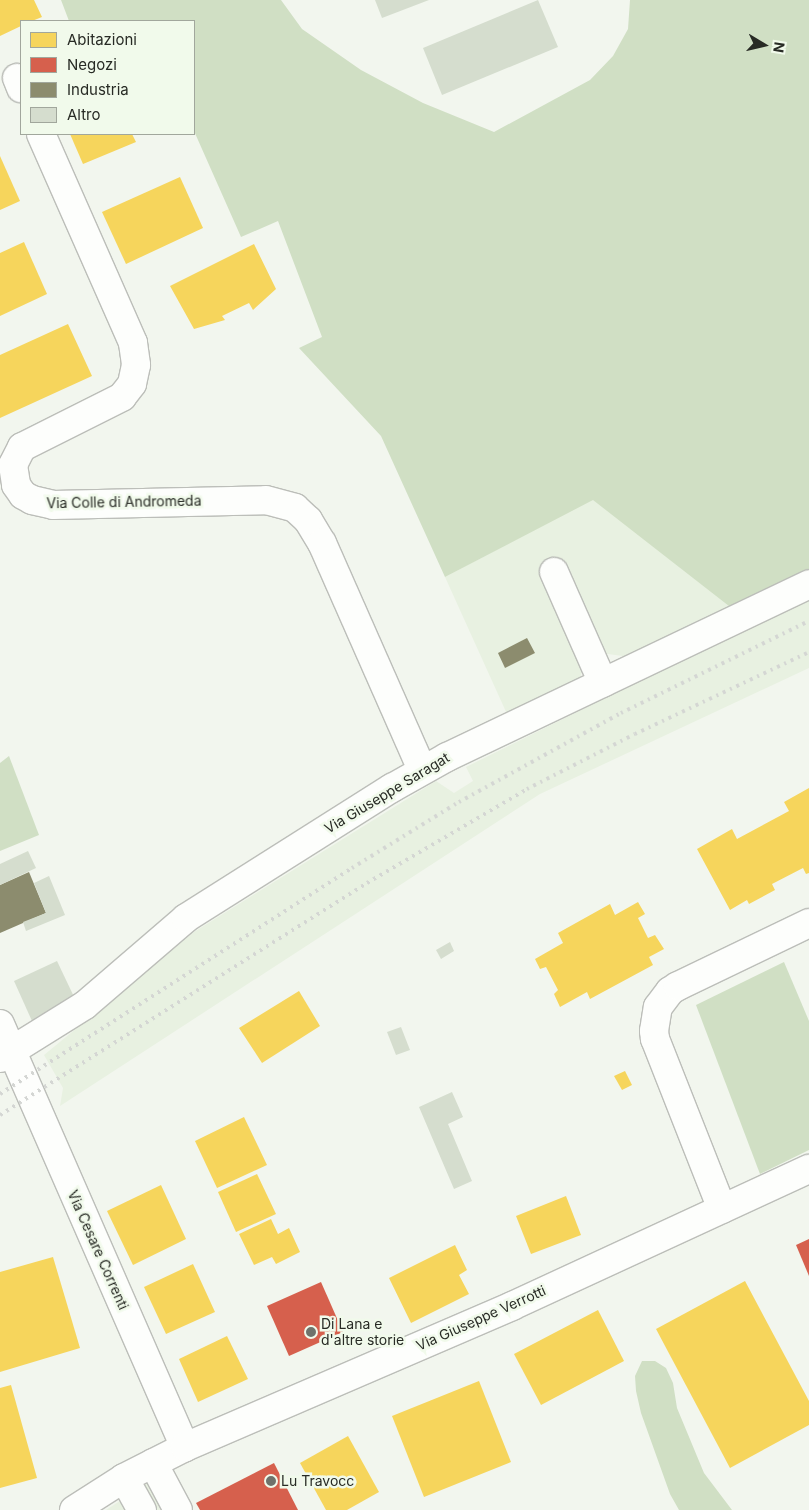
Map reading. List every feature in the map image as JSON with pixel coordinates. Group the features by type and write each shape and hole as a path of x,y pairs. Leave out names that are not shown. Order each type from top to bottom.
{"street":[{"name":"Via Colle di Andromeda","path":"41,135 133,343 136,365 132,384 122,398 22,447 13,465 13,476 16,485 23,495 32,500 53,505 266,500 295,508 308,520 322,543 422,770"},
{"path":"554,572 603,682"},
{"name":"Via Giuseppe Saragat","path":"6,1055 85,1004 186,918 422,770 809,584"},
{"path":"722,1209 655,1040 654,1031 658,1007 670,991 678,986 809,923"},
{"name":"Via Cesare Correnti","path":"0,1024 6,1055 185,1447"},
{"name":"Via Giuseppe Verrotti","path":"74,1510 124,1478 185,1447 512,1306 809,1169"},
{"path":"153,1463 178,1510"},
{"path":"124,1478 142,1510"}],"shaded area":[{"path":"593,499 734,610 630,657 608,654 594,660 584,665 578,684 507,714 445,577"},
{"path":"809,597 809,668 540,794 60,1106 63,1088 44,1055 194,932 436,781 454,793 473,781 466,767"},
{"path":"155,1478 171,1510 106,1510"}],"green space":[{"path":"61,0 281,0 302,29 361,70 423,103 494,132 590,80 613,56 628,29 630,0 809,0 809,571 734,610 593,500 445,577 381,436 299,348 322,337 278,221 241,237 195,133 195,20 69,20"},
{"path":"9,756 39,835 0,851 0,763"},
{"path":"784,962 809,1021 809,1150 760,1174 696,1005"},
{"path":"642,1361 655,1361 666,1368 673,1383 677,1408 704,1473 732,1510 679,1510 670,1494 641,1413 635,1376"}],"building: Abitazioni":[{"path":"0,0 34,0 42,17 34,20 20,20 20,26 0,36"},
{"path":"70,135 132,135 136,142 83,164"},
{"path":"0,156 20,201 0,210"},
{"path":"180,177 203,228 126,264 102,212"},
{"path":"24,242 47,294 0,316 0,253"},
{"path":"254,244 276,289 253,310 249,303 222,316 225,320 194,329 170,286"},
{"path":"68,324 92,376 0,418 0,355"},
{"path":"809,788 809,873 806,874 803,868 772,884 775,890 749,904 747,900 730,910 697,849 732,829 737,839 789,811 784,802"},
{"path":"638,902 645,914 638,918 648,938 655,935 664,949 649,957 653,965 590,999 587,992 560,1007 554,994 558,990 546,967 540,969 535,959 563,943 558,933 610,904 615,915"},
{"path":"299,991 320,1026 262,1063 239,1028"},
{"path":"625,1071 632,1085 622,1090 614,1076"},
{"path":"244,1117 267,1165 217,1188 195,1141"},
{"path":"257,1174 276,1214 236,1232 218,1192"},
{"path":"161,1185 186,1239 133,1265 107,1211"},
{"path":"566,1196 581,1235 531,1254 516,1216"},
{"path":"271,1219 278,1234 289,1228 300,1252 276,1264 272,1257 254,1265 239,1234"},
{"path":"455,1245 467,1270 459,1275 469,1294 411,1323 389,1278"},
{"path":"53,1257 80,1348 0,1372 0,1272"},
{"path":"193,1264 215,1312 166,1334 144,1287"},
{"path":"745,1281 809,1401 809,1425 730,1468 656,1329"},
{"path":"598,1310 624,1361 541,1405 514,1354"},
{"path":"227,1336 248,1379 198,1402 179,1359"},
{"path":"479,1381 511,1462 424,1497 392,1416"},
{"path":"11,1385 37,1478 0,1488 0,1388"},
{"path":"348,1436 379,1492 347,1510 326,1510 300,1463"}],"building: Negozi":[{"path":"809,1239 809,1276 796,1245"},
{"path":"321,1282 343,1332 289,1356 267,1306"},
{"path":"274,1463 298,1510 200,1510 196,1503"}],"building: Industria":[{"path":"527,638 535,653 505,668 498,653"},
{"path":"29,872 46,913 0,933 0,885"}],"building: Altro":[{"path":"375,0 429,0 382,18"},
{"path":"538,0 558,47 442,95 423,48"},
{"path":"28,851 36,868 0,885 0,864"},
{"path":"49,876 65,915 26,931 23,922 46,913 34,883"},
{"path":"450,942 454,951 441,959 436,950"},
{"path":"57,961 76,1001 32,1021 14,981"},
{"path":"401,1027 410,1050 396,1055 387,1032"},
{"path":"452,1092 463,1117 448,1124 472,1181 454,1189 419,1107"}],"railway":[{"path":"0,1094 352,868 459,802 621,713 809,621"},
{"path":"0,1115 367,883 527,789 635,734 809,652"}],"place":[{"name":"Di Lana e d'altre storie","path":"311,1332"},
{"name":"Lu Travocc","path":"271,1481"}]}
